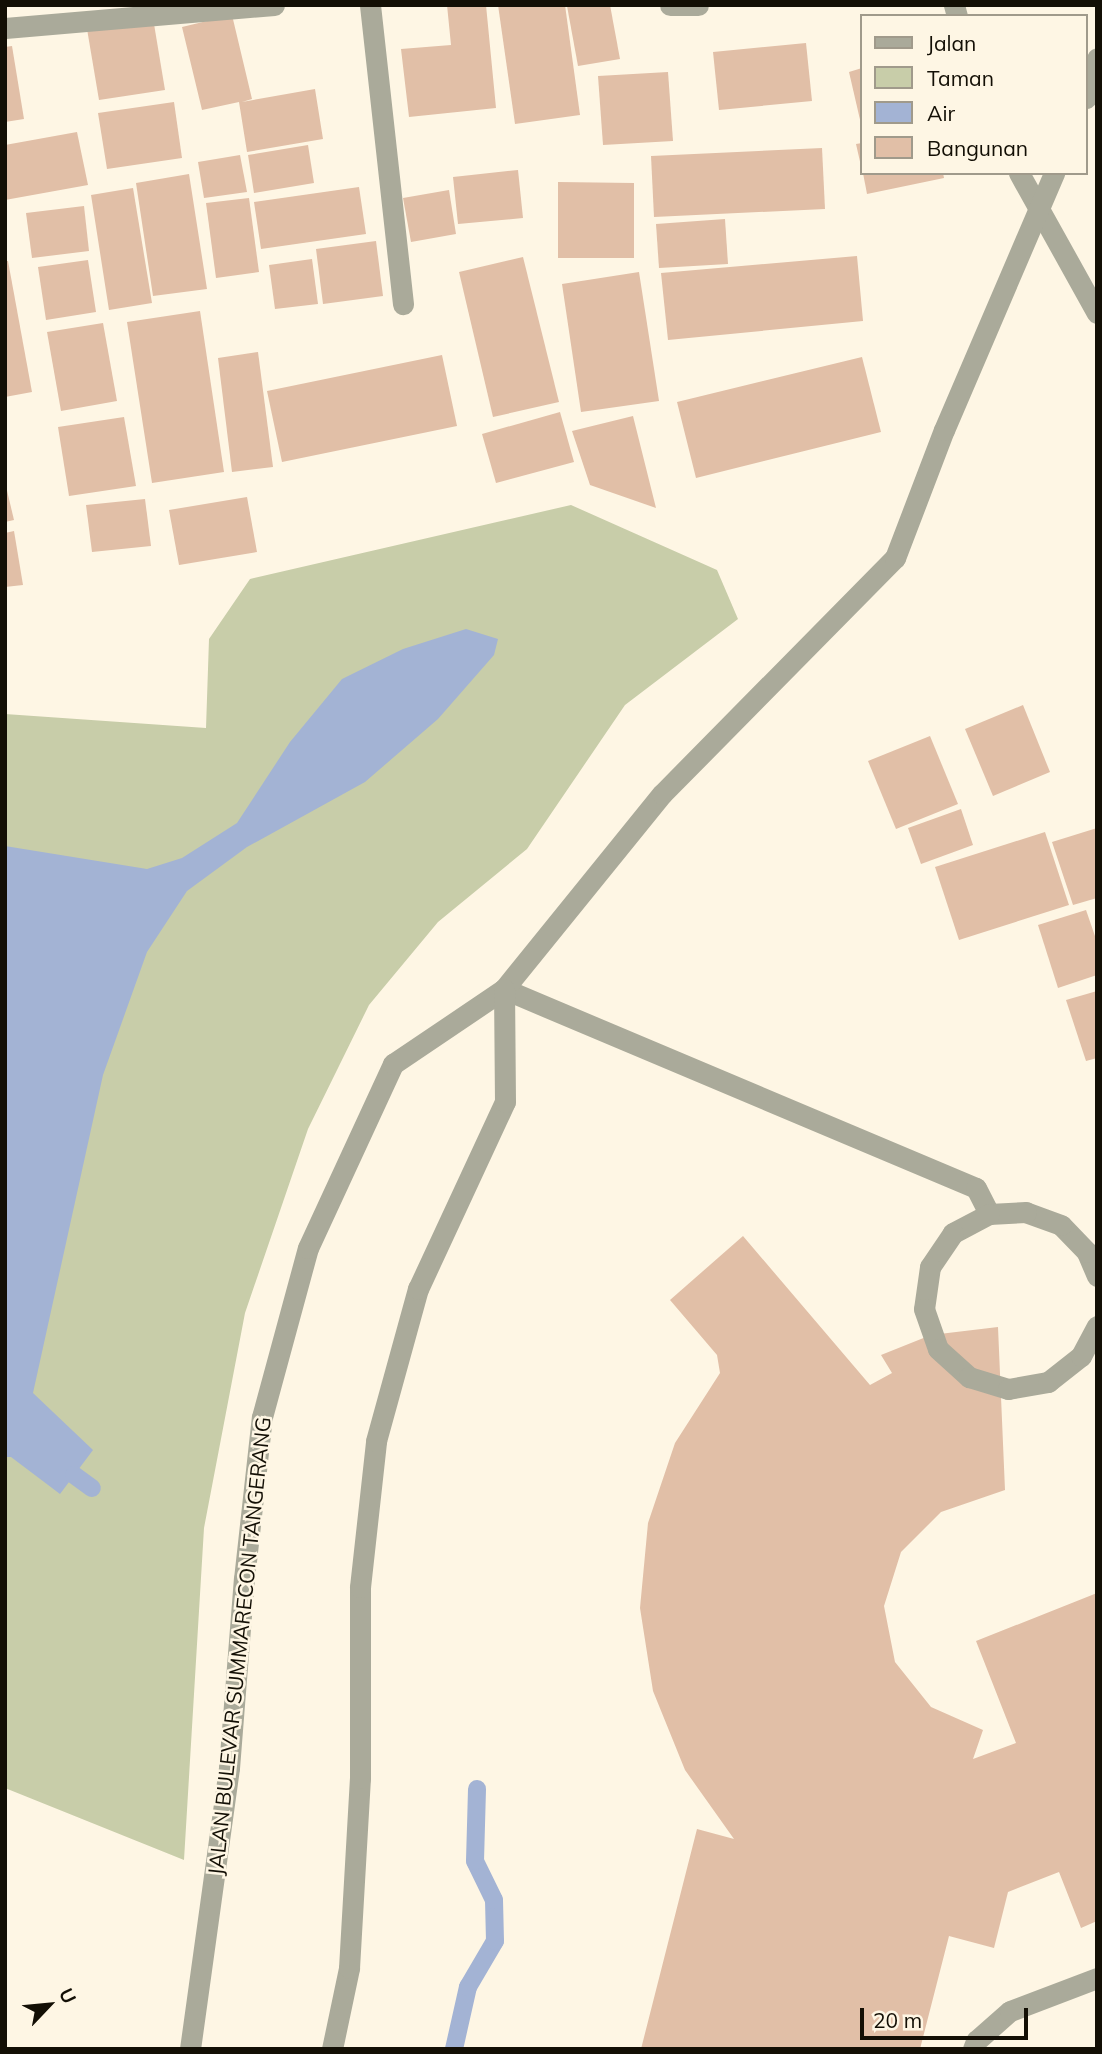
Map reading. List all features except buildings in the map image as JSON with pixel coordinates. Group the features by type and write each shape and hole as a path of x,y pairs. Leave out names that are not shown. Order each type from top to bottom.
{"street":[{"path":"5,28 274,5"},
{"path":"370,5 403,304"},
{"path":"670,5 686,8 698,5"},
{"path":"1090,92 1097,58"},
{"path":"1020,175 1097,313"},
{"name":"JALAN BULEVAR SUMMARECON TANGERANG","path":"190,2049 229,1768 244,1579 262,1418 308,1248 393,1064 504,989 662,794 895,558 944,430 1053,175"},
{"path":"332,2049 349,1968 360,1778 360,1587 376,1441 418,1289 505,1102 504,989 976,1188 989,1214"},
{"path":"1097,1276 1087,1252 1061,1225 1026,1212 989,1214 953,1233 929,1267 924,1309 938,1349 969,1377 1008,1389 1048,1382 1089,1361 1097,1326"},
{"path":"973,2049 976,2041 1010,2011 1097,1978"}],"green space":[{"path":"571,505 717,570 738,619 625,705 527,849 438,922 369,1005 308,1129 245,1313 204,1528 184,1860 5,1788 5,714 206,728 209,639 250,579"}],"water":[{"path":"466,629 498,639 494,655 438,719 365,782 247,847 187,891 147,952 103,1075 33,1393 93,1450 60,1494 11,1457 5,1457 5,846 147,869 182,858 237,823 290,742 342,679 403,649"}],"waterway":[{"path":"74,1475 92,1488"},
{"path":"454,2049 468,1987 495,1941 494,1900 475,1861 477,1789"}]}
